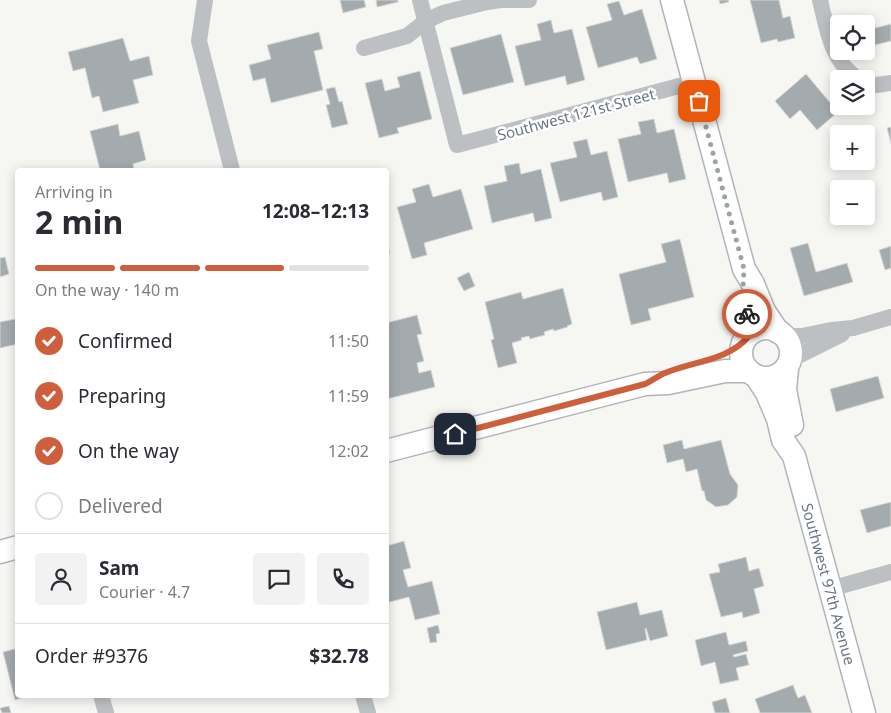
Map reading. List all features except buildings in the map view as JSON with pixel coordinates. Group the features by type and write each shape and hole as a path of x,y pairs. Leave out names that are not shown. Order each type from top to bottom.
{"street":[{"path":"205,0 200,40 232,168"},
{"path":"420,0 426,21"},
{"path":"364,48 406,36 426,21 443,12 502,0 530,0"},
{"path":"389,451 645,384 668,383 725,371 752,374 764,378 773,377 781,374 788,364 791,351 788,343 764,311 753,284 744,269 672,0"},
{"path":"820,0 827,32 835,55 848,70"},
{"name":"Southwest 121st Street","path":"426,21 457,145 694,82"},
{"path":"875,84 891,83"},
{"path":"744,269 743,288 748,315 746,339 741,349 741,357 752,374"},
{"path":"645,384 664,373 727,353 755,331 770,329 781,334 802,336 853,328 891,317"},
{"path":"788,364 853,328"},
{"name":"Southwest 97th Avenue","path":"788,364 784,390 795,439 794,456 864,713"},
{"name":"Southwest 97th Avenue","path":"752,374 767,394 778,419 783,440 794,456"},
{"path":"0,552 15,548"},
{"path":"830,589 891,572"},
{"path":"102,698 106,713"},
{"path":"364,698 368,713"}],"way so far":[{"path":"699,101 744,269 743,288 747,314"}],"route":[{"path":"455,434 645,384 664,373 727,353 744,342 749,336 747,314"}]}
